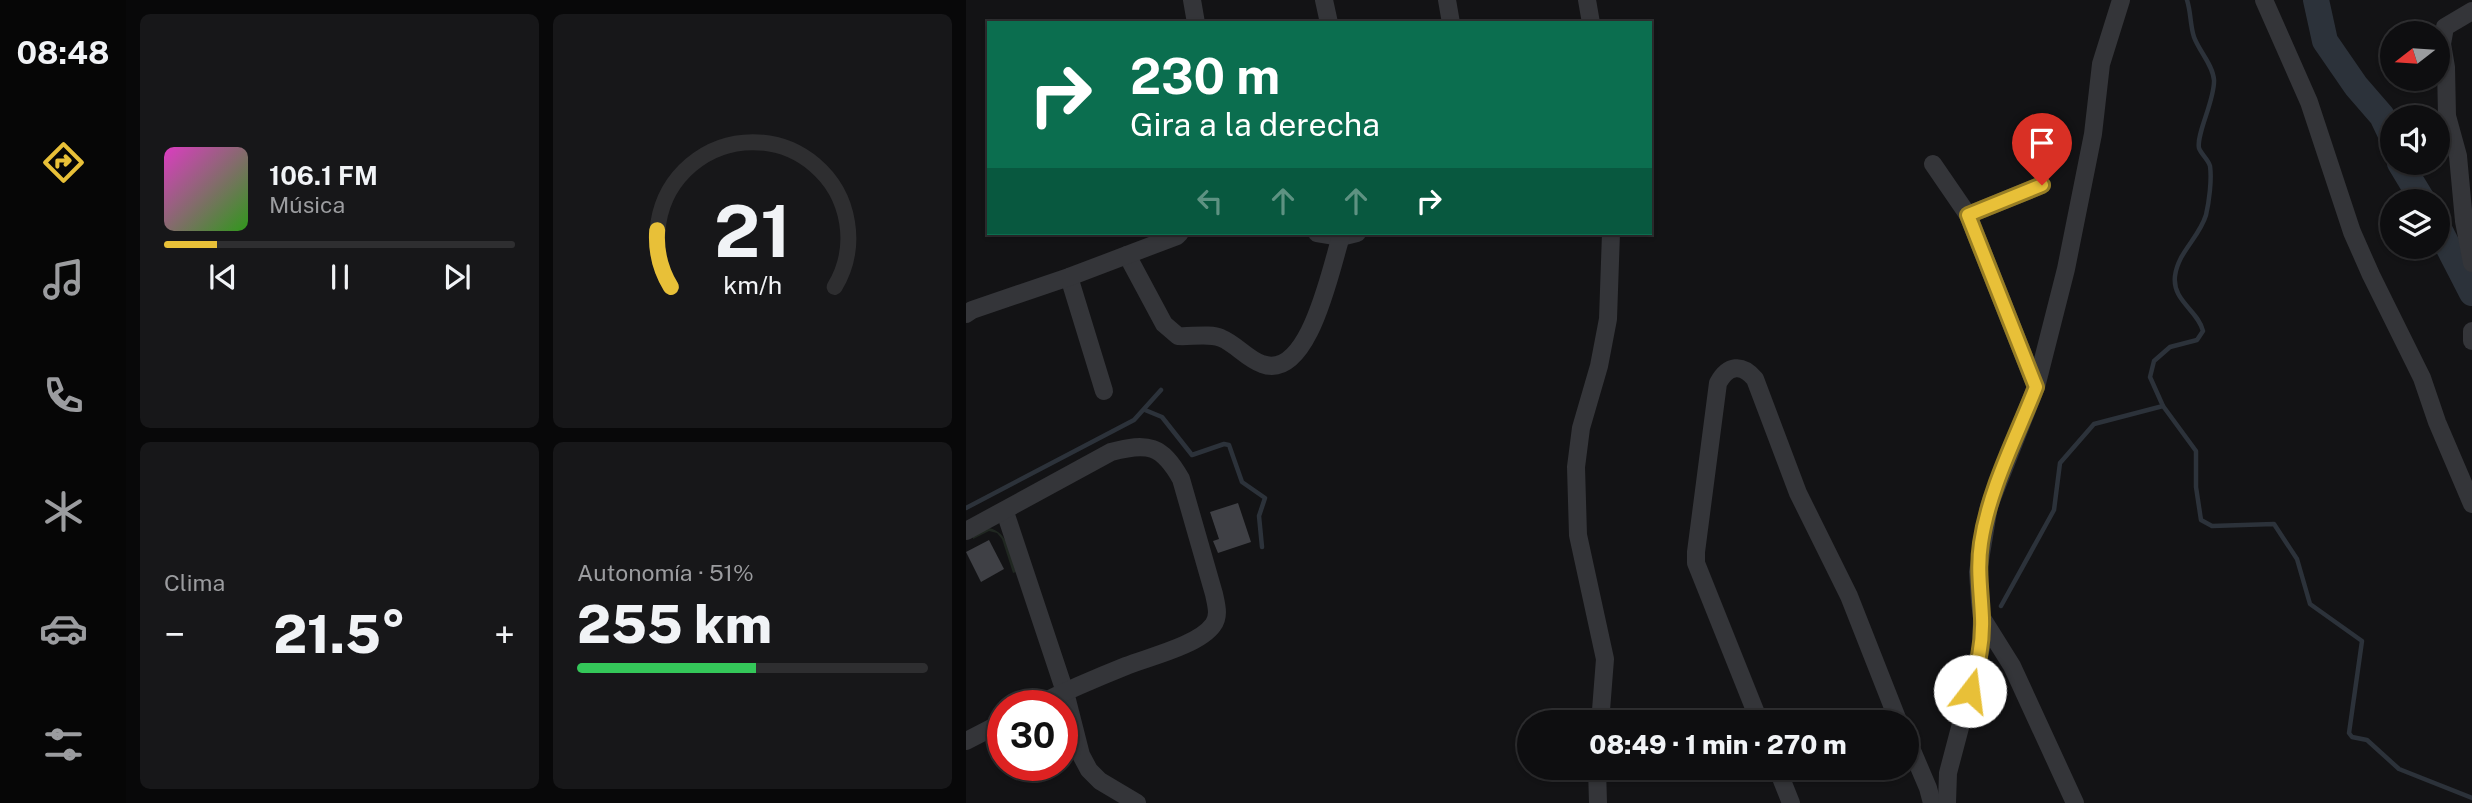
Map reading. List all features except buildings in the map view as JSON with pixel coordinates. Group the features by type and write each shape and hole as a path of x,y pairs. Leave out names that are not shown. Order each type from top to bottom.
{"street":[{"path":"1192,0 1196,21"},
{"path":"1324,0 1329,21"},
{"path":"1447,0 1451,21"},
{"path":"1587,0 1591,21"},
{"path":"1947,803 1951,761 1981,648 1982,618 1978,572 1989,506 2036,387 2057,313 2092,134 2101,64 2121,0"},
{"path":"2264,0 2309,102 2352,232 2422,378 2437,422 2472,505"},
{"path":"2472,11 2445,27 2442,44 2446,67 2447,116 2458,156 2467,246 2472,263"},
{"path":"1933,164 1968,215 2036,387"},
{"path":"1968,215 2042,185"},
{"path":"966,314 1175,235"},
{"path":"1127,255 1164,324 1178,337 1219,337 1261,364 1276,367 1290,359 1315,322 1347,235"},
{"path":"1602,710 1605,659 1578,535 1576,467 1581,428 1599,366 1608,318 1611,235"},
{"path":"1069,277 1104,391"},
{"path":"2472,331 2472,341"},
{"path":"1755,710 1696,563 1718,383 1722,375 1741,368 1748,370 1755,379 1798,493 1849,596 1894,710"},
{"path":"966,531 1111,452 1134,446 1155,449 1171,461 1181,479 1214,594 1217,609 1215,623 1206,633 1179,646 1070,690"},
{"path":"1004,512 1064,690"},
{"path":"1982,618 2012,666 2075,803"},
{"path":"966,741 987,730"},
{"path":"1078,740 1089,770 1100,781 1137,803"},
{"path":"1919,767 1932,803"},
{"path":"1597,780 1598,803"},
{"path":"1782,780 1791,803"}],"shaded area":[{"path":"989,528 996,530 1005,539 1016,572 1013,573 1002,539 997,533 989,531 973,539 973,536"}],"waterway":[{"path":"2187,0 2194,37 2214,80 2199,142 2199,148 2210,166 2210,184 2206,215 2180,260 2175,285 2181,299 2196,317 2203,331 2197,340 2170,347 2154,361 2150,377 2163,406 2196,451 2196,487 2201,520 2212,526 2274,524 2297,559 2310,604 2362,641 2349,733 2352,737 2367,740 2399,769 2472,798"},
{"path":"2316,0 2325,41 2356,86 2380,114"},
{"path":"2407,175 2416,189"},
{"path":"2450,250 2472,293"},
{"path":"966,508 1134,420 1161,390"},
{"path":"2001,606 2054,510 2060,463 2094,424 2163,406"},
{"path":"1145,410 1162,417 1192,455 1224,444 1229,445 1242,482 1265,498 1259,516 1262,547"}],"route":[{"path":"1970,691 1981,648 1982,618 1978,572 1983,533 2002,469 2036,387 1968,215 2042,185"}]}
